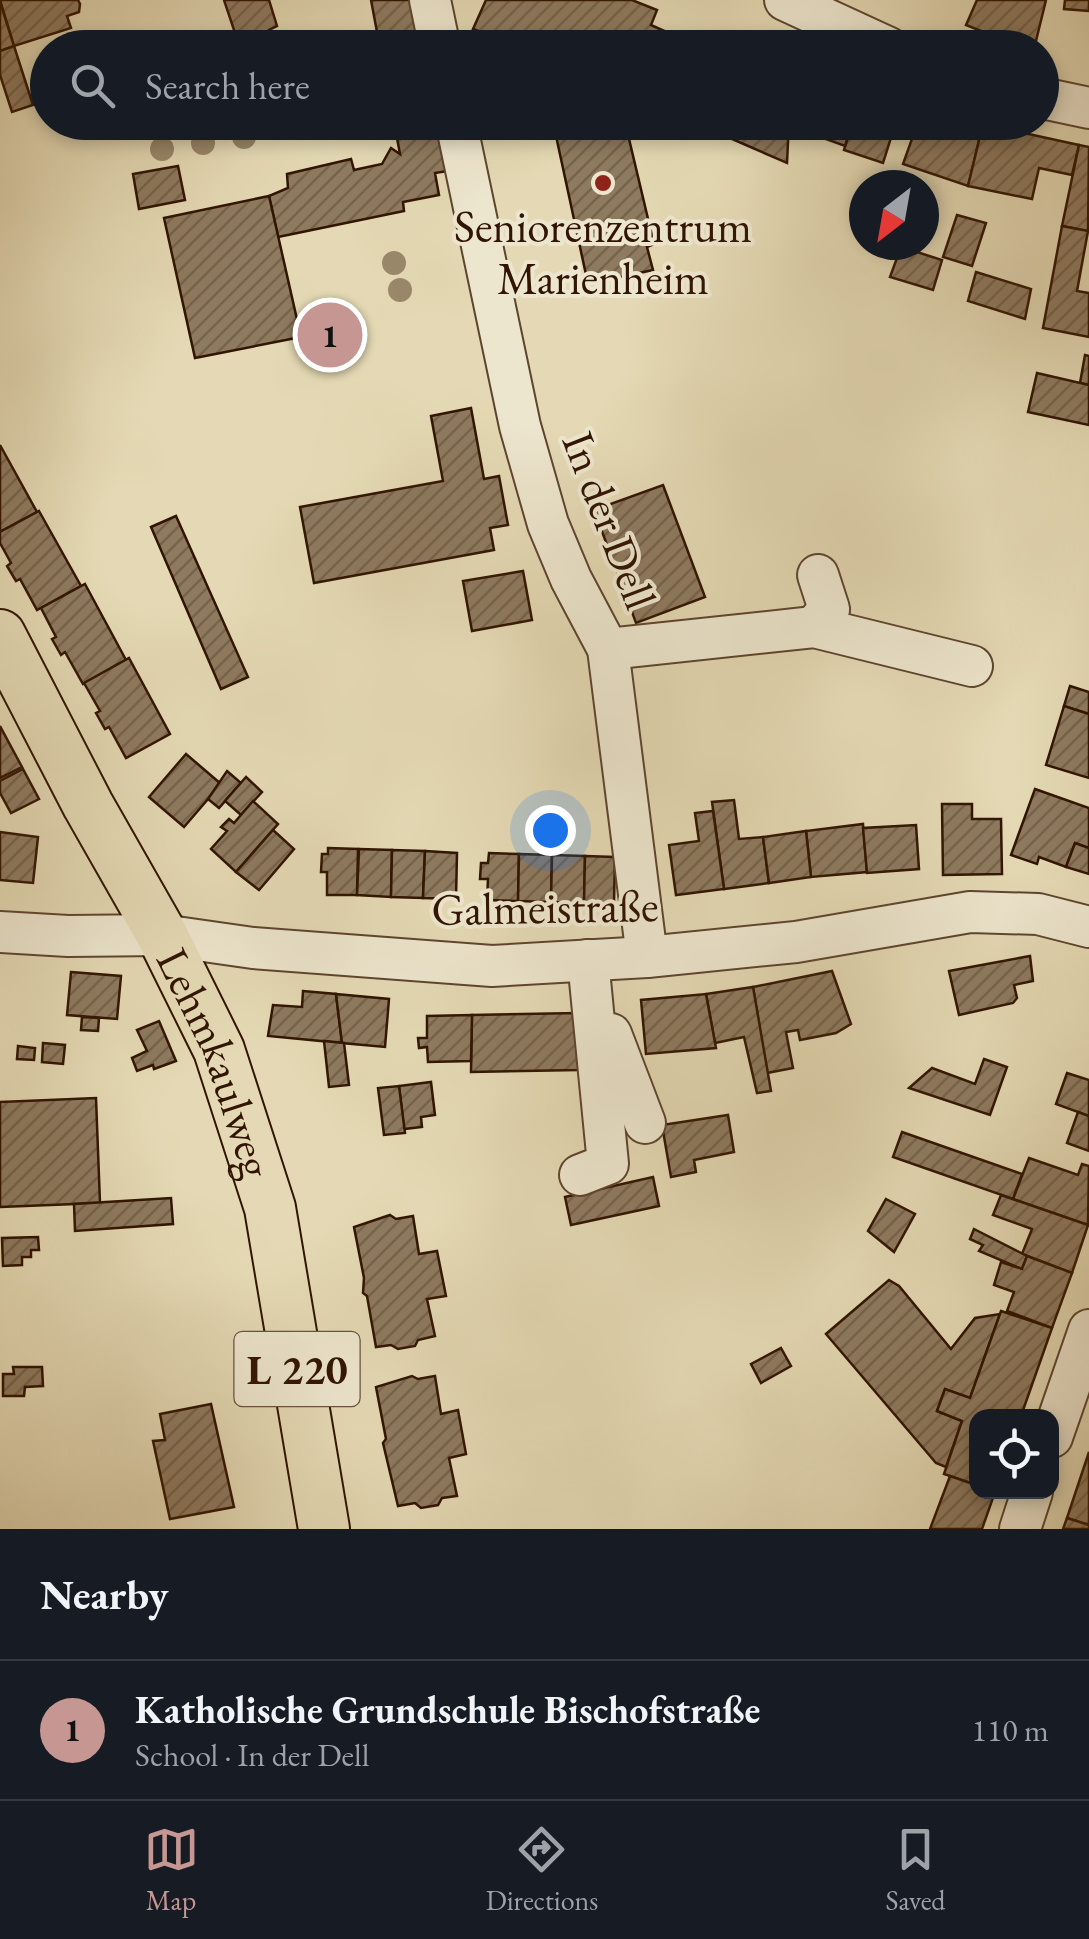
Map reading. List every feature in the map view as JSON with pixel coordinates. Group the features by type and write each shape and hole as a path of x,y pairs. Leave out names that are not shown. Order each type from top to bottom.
{"main road":[{"name":"Lehmkaulweg","path":"0,635 88,805 162,934 218,1050 270,1208 324,1529"}],"street":[{"path":"430,0 436,30"},
{"path":"784,0 850,30"},
{"path":"1059,102 1089,108"},
{"name":"In der Dell","path":"460,140 520,426 548,524 570,580 608,649 647,957"},
{"path":"814,627 830,609 818,576"},
{"path":"608,649 814,627 972,666"},
{"name":"Galmeistraße","path":"0,932 68,936 162,934 253,948 591,974 647,957 796,942 970,912 1038,914 1089,927"},
{"path":"591,974 645,1124"},
{"path":"580,1176 608,1164 591,974"},
{"path":"1059,1417 1089,1330"},
{"path":"1020,1529 1030,1499"}],"building":[{"path":"0,0 78,0 79,12 67,16 71,28 30,30 30,41 14,46"},
{"path":"224,0 269,0 277,26 269,30 234,30"},
{"path":"371,0 419,0 425,30 377,30"},
{"path":"486,0 632,0 657,10 651,25 662,30 476,30"},
{"path":"977,0 1046,0 1039,30 979,30 966,25"},
{"path":"1065,0 1089,0 1089,11 1064,9"},
{"path":"0,2 14,46 0,51"},
{"path":"14,46 30,106 12,112 0,75 0,51"},
{"path":"397,140 448,140 454,170 435,173 439,195 403,202 404,211 278,237 269,196 288,188 287,174 351,159 354,170 382,164 391,148 400,154"},
{"name":"Seniorenzentrum Marienheim","path":"557,140 629,140 654,244 647,247 653,270 588,284"},
{"path":"734,140 788,140 787,163"},
{"path":"847,140 890,140 883,163 844,150"},
{"path":"912,140 979,140 968,186 939,176 939,170 921,170 903,164"},
{"path":"979,140 1056,140 1079,145 1072,175 1039,168 1032,199 968,186"},
{"path":"1079,145 1089,147 1088,231 1062,226"},
{"path":"178,166 185,200 139,209 133,174"},
{"path":"269,196 301,337 195,358 164,218"},
{"path":"957,215 986,223 972,266 943,257"},
{"path":"1062,226 1088,231 1077,291 1089,293 1089,337 1043,328"},
{"path":"896,260 942,260 933,290 890,277"},
{"path":"976,272 1031,289 1025,319 968,301"},
{"path":"1085,355 1089,356 1089,385 1080,383"},
{"path":"1037,373 1089,385 1089,425 1028,412"},
{"path":"471,408 484,479 499,476 508,525 490,528 494,550 314,583 300,507 443,481 431,416"},
{"path":"0,445 37,512 0,532"},
{"path":"663,485 705,597 636,623 594,510"},
{"path":"39,511 81,586 37,610 20,579 16,581 7,566 11,563 0,543 0,532"},
{"path":"176,516 248,677 221,689 151,527"},
{"path":"523,571 532,620 472,631 463,581"},
{"path":"85,584 126,660 83,684 65,652 61,655 52,639 56,637 41,608"},
{"path":"129,658 170,734 126,758 109,727 105,729 96,713 100,711 84,683"},
{"path":"1070,686 1089,692 1089,714 1064,706"},
{"path":"1064,706 1089,714 1089,778 1046,765"},
{"path":"0,726 22,767 0,778"},
{"path":"186,754 221,784 184,827 149,797"},
{"path":"23,769 39,799 11,813 0,793 0,781"},
{"path":"227,771 241,783 219,808 208,799"},
{"path":"246,777 262,792 241,815 225,801"},
{"path":"1035,789 1089,808 1089,848 1075,843 1066,867 1039,857 1037,864 1011,855"},
{"path":"734,800 739,839 763,837 769,883 724,889 712,802"},
{"path":"253,801 278,824 236,872 211,849 227,831 221,827 229,819 234,823"},
{"path":"942,804 972,804 972,819 1001,819 1002,874 943,875"},
{"path":"713,811 724,889 676,895 669,845 699,841 695,813"},
{"path":"863,824 867,872 811,877 806,831"},
{"path":"916,825 919,869 867,873 863,828"},
{"path":"273,830 294,849 259,890 236,872"},
{"path":"806,831 811,877 769,883 763,837"},
{"path":"0,832 38,837 33,883 0,880"},
{"path":"1075,843 1089,848 1089,874 1066,867"},
{"path":"328,848 358,849 357,895 327,895 327,872 321,872 322,854 328,854"},
{"path":"359,849 392,850 391,897 357,895"},
{"path":"392,850 425,851 423,898 391,897"},
{"path":"425,851 457,853 456,899 423,898"},
{"path":"489,853 519,854 518,901 487,900 488,879 480,879 481,863 488,863"},
{"path":"519,854 552,855 551,902 518,901"},
{"path":"552,855 585,856 584,903 551,902"},
{"path":"585,856 615,857 614,903 584,903"},
{"path":"1030,956 1033,981 1014,985 1017,998 1013,1003 959,1015 949,971"},
{"path":"832,971 851,1024 836,1033 800,1040 798,1030 786,1032 793,1068 767,1073 753,987"},
{"path":"71,972 121,976 117,1019 67,1015"},
{"path":"753,987 771,1091 757,1093 744,1037 715,1043 706,994"},
{"path":"303,991 336,994 342,1043 268,1036 273,1005 302,1007"},
{"path":"336,994 389,999 385,1047 342,1043"},
{"path":"706,994 716,1048 646,1054 641,1000"},
{"path":"578,1013 579,1070 471,1072 472,1015"},
{"path":"472,1015 471,1061 428,1062 427,1047 419,1048 418,1038 427,1038 427,1016"},
{"path":"82,1017 99,1018 98,1031 81,1030"},
{"path":"159,1021 176,1061 137,1071 132,1058 147,1051 137,1030"},
{"path":"324,1041 344,1043 349,1085 329,1087"},
{"path":"43,1043 65,1045 63,1064 42,1062"},
{"path":"18,1046 35,1048 34,1060 17,1059"},
{"path":"984,1059 1007,1067 990,1115 909,1088 932,1068 975,1084"},
{"path":"1067,1073 1089,1080 1089,1116 1056,1104"},
{"path":"431,1082 435,1115 421,1117 422,1127 404,1129 399,1086"},
{"path":"399,1086 405,1133 384,1135 378,1088"},
{"path":"96,1098 100,1203 0,1207 0,1102"},
{"path":"1078,1112 1089,1116 1089,1151 1067,1143"},
{"path":"728,1115 734,1152 694,1160 696,1172 671,1177 662,1125"},
{"path":"902,1132 1022,1174 1013,1199 893,1157"},
{"path":"1029,1158 1078,1175 1082,1164 1089,1166 1088,1225 1013,1199"},
{"path":"653,1177 659,1206 571,1225 565,1197"},
{"path":"1001,1195 1088,1225 1072,1273 1022,1254 1032,1229 993,1215"},
{"path":"171,1198 173,1224 75,1231 74,1204"},
{"path":"886,1199 915,1214 894,1252 868,1231"},
{"path":"390,1215 396,1219 413,1216 419,1254 437,1251 446,1296 427,1299 435,1336 398,1349 391,1345 376,1347 367,1296 363,1293 364,1278 354,1227"},
{"path":"974,1229 1027,1256 1022,1269 979,1251 983,1245 970,1239"},
{"path":"38,1237 39,1250 31,1250 31,1257 22,1257 22,1265 3,1266 2,1238"},
{"path":"1027,1256 1072,1273 1052,1328 1007,1311 1014,1292 994,1285 1001,1262 1022,1269"},
{"path":"889,1280 899,1286 951,1349 975,1318 1000,1314 970,1398 945,1389 937,1411 962,1421 946,1467 936,1463 826,1334"},
{"path":"1001,1311 1052,1328 1023,1409 969,1409 969,1483 944,1474 962,1421 937,1411 945,1389 970,1398"},
{"path":"781,1348 791,1366 761,1383 751,1364"},
{"path":"13,1367 42,1367 43,1386 25,1387 24,1396 3,1396 3,1374 14,1374"},
{"path":"412,1376 435,1376 441,1414 458,1410 466,1454 449,1458 457,1496 421,1508 415,1503 398,1506 383,1443 386,1439 376,1387"},
{"path":"211,1404 234,1507 170,1519 153,1441 165,1440 160,1414"},
{"path":"1089,1452 1089,1525 1067,1518"},
{"path":"950,1476 969,1483 969,1499 993,1499 982,1529 930,1529"},
{"path":"1067,1518 1089,1525 1089,1529 1063,1529"}],"place":[{"name":"Seniorenzentrum Marienheim","path":"603,183"},
{"name":"Katholische Grundschule Bischofstraße","path":"330,335"}]}
